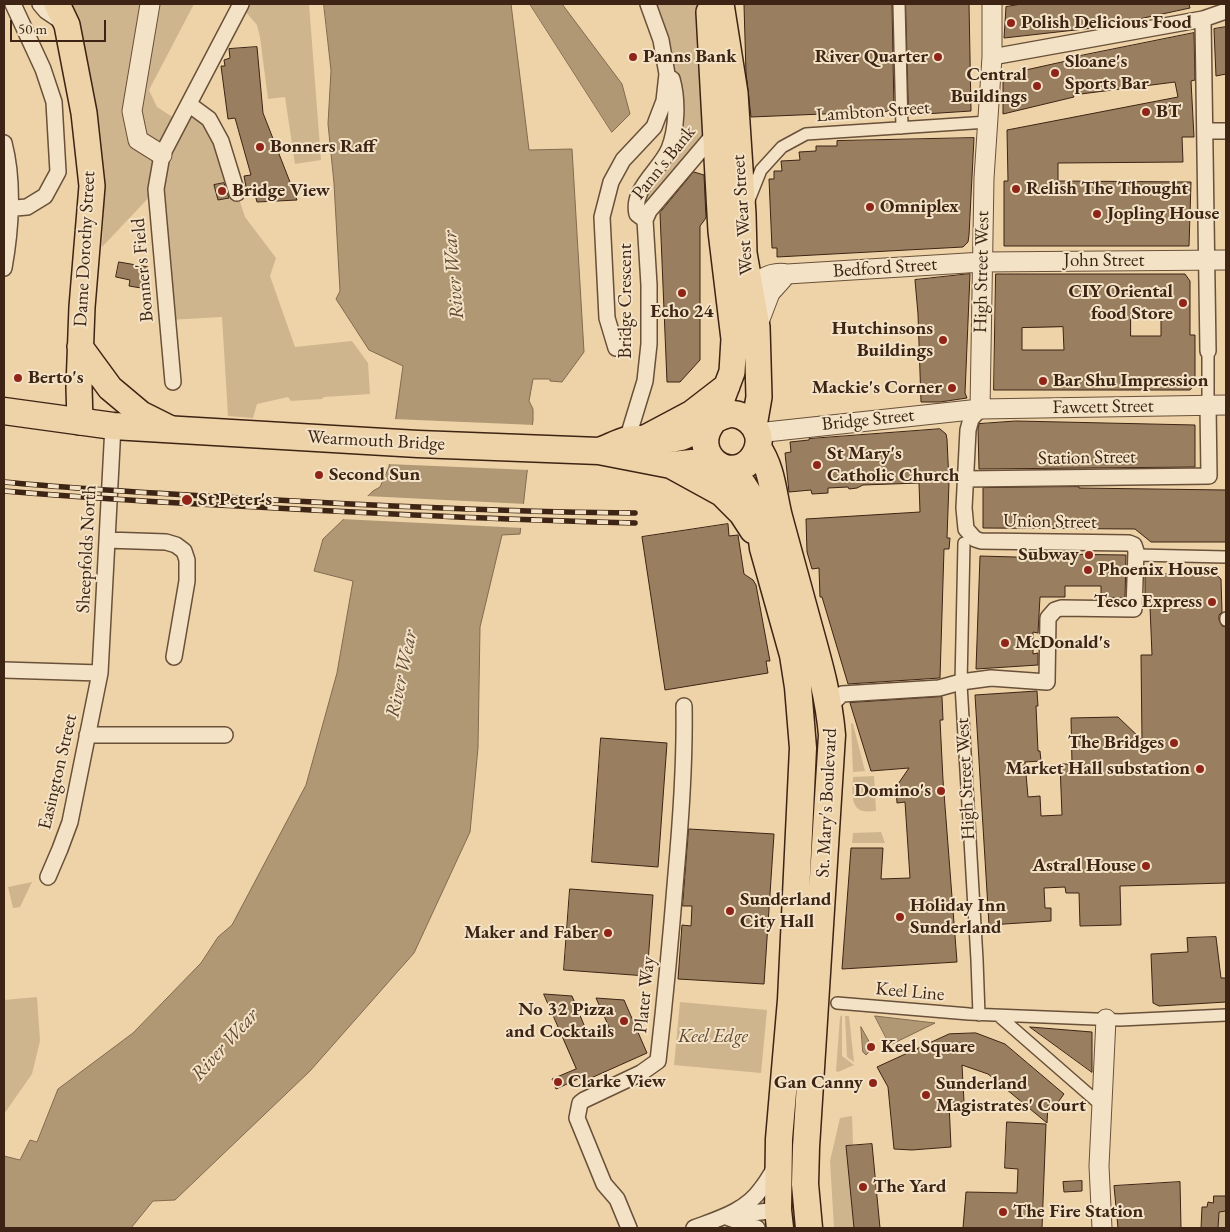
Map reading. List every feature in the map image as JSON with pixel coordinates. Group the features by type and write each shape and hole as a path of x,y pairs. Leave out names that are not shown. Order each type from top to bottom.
{"highway":[{"name":"Wearmouth Bridge","path":"4,411 113,426 300,438 591,451"},
{"path":"736,414 748,419 756,436 755,454 747,464 733,468 719,464 671,465 591,451 636,439 682,437 723,415 736,414"},
{"path":"713,421 708,428 704,440 708,454 719,464"},
{"name":"St. Mary's Boulevard","path":"756,436 770,474 779,517 816,652 829,706 832,735 806,1156 805,1184 809,1228"},
{"name":"St. Mary's Boulevard","path":"719,464 743,485 752,500 760,524 763,548 793,655 798,687 803,748 791,991 778,1162 779,1219"},
{"path":"671,465 722,492 742,513 763,548"}],"main road":[{"name":"West Wear Street","path":"709,4 721,231 734,339 734,359 728,386 713,421"},
{"name":"West Wear Street","path":"721,4 735,93 744,253 757,328 759,397 756,436"},
{"name":"Dame Dorothy Street","path":"62,15 84,113 92,186 82,307 79,387 80,422"},
{"name":"Dame Dorothy Street","path":"80,347 110,388 141,414 171,429"},
{"path":"636,439 692,412 728,386"}],"street":[{"path":"6,209 27,207 45,196 58,172 54,102 43,70 13,4"},
{"path":"40,4 46,11 62,15"},
{"path":"150,4 132,111 138,140 162,155"},
{"name":"Bonner's Field","path":"173,382 156,189 162,155 190,105 241,4"},
{"path":"616,348 607,318 602,216 611,182 623,160 654,127 664,101 667,74 661,40 648,4"},
{"path":"899,4 902,128"},
{"name":"High Street West","path":"979,1015 978,960 961,682 967,539 964,508 968,430 971,419 980,409 984,178 992,58 992,4"},
{"path":"992,58 1203,19 1226,11"},
{"path":"1203,19 1208,351 1217,405"},
{"name":"Bridge Crescent","path":"636,439 649,344 649,285 645,220 637,214 636,201 669,148 674,123 675,97 672,80 667,74"},
{"path":"190,105 209,119 221,142 237,193"},
{"name":"Lambton Street","path":"743,214 761,170 782,147 806,134 988,122"},
{"path":"1205,131 1226,131"},
{"name":"Pann's Bank","path":"645,220 649,211 716,132"},
{"path":"4,144 8,161 6,209 8,244 4,268"},
{"name":"John Street","path":"983,262 1226,260"},
{"name":"Bedford Street","path":"749,289 766,276 780,272 787,274 983,262"},
{"path":"757,328 770,293 787,274"},
{"path":"734,339 749,289"},
{"name":"Fawcett Street","path":"980,409 1217,405"},
{"name":"Station Street","path":"965,479 1209,476 1217,405"},
{"name":"Bridge Street","path":"756,436 980,409"},
{"name":"Sheepfolds North","path":"100,673 113,426"},
{"name":"Union Street","path":"967,539 981,541 1129,543 1134,545 1136,553"},
{"path":"107,540 166,542 176,545 184,552 187,560 187,581 174,657"},
{"path":"829,706 842,694 939,688 961,682 991,678 1047,682 1048,618 1055,610 1061,608 1134,608 1136,553 1226,557"},
{"path":"4,670 100,673"},
{"name":"Easington Street","path":"48,876 70,822 100,673"},
{"name":"Plater Way","path":"629,1228 617,1199 604,1184 577,1118 580,1103 584,1100 641,1073 658,1061 679,838 684,706"},
{"path":"87,735 225,735"},
{"name":"Keel Line","path":"838,1003 999,1016 1106,1019 1226,1015"},
{"path":"999,1016 1100,1104"},
{"path":"1102,1228 1099,1184 1100,1104 1106,1019"},
{"path":"694,1228 725,1216 746,1204 761,1190 778,1162"},
{"path":"725,1216 779,1219"},
{"path":"725,1216 757,1228"}],"green space":[{"path":"69,4 194,4 149,90 157,107 180,122 190,105 209,119 226,182 214,185 218,200 237,193 245,217 276,258 270,276 295,347 352,341 368,363 370,394 291,401 288,397 257,404 253,418 228,416 222,317 168,320 156,190 102,247 104,206"},
{"path":"239,4 309,4 321,160 295,164 285,97 268,99 257,25"},
{"path":"648,4 706,4 716,132 649,211 636,201 674,123"},
{"path":"851,723 853,724 865,771 853,772"},
{"path":"874,776 876,811 863,811 854,802 852,791 853,777"},
{"path":"881,832 885,843 852,843 853,833"},
{"path":"32,882 20,907 13,908 8,887"},
{"path":"37,997 40,1041 32,1074 4,1114 4,1000"},
{"name":"Keel Edge","path":"680,1002 767,1010 761,1073 674,1065"},
{"path":"842,1015 842,1056 854,1065 838,1072 836,1071 840,1017"},
{"path":"845,1016 849,1016 854,1062 847,1057"},
{"path":"852,1116 853,1145 846,1146 854,1228 834,1228 830,1161 840,1118"},
{"path":"1226,1211 1226,1228 1218,1228 1219,1212"}],"water":[{"name":"River Wear","path":"324,4 511,4 529,150 572,149 584,352 562,382 550,381 550,379 533,379 529,401 533,409 533,420 520,534 502,535 480,627 478,748 470,832 414,953 310,1071 175,1200 153,1201 131,1228 4,1228 4,1156 20,1160 30,1140 37,1142 58,1089 133,1033 201,963 218,937 232,925 306,785 337,673 353,581 314,571 323,539 373,491 380,487 389,467 403,366 369,350 336,299 340,291 334,183 328,124 331,71"},
{"path":"530,4 562,4 622,84 630,114 612,132"},
{"path":"875,1016 935,1023 890,1045"},
{"path":"861,1027 871,1045 871,1050 866,1055 863,1052"}],"pier":[{"path":"393,419 535,425 530,470 387,464"},
{"path":"366,496 526,504 523,528 341,519"}],"building":[{"path":"892,4 894,111 751,117 746,73 744,5"},
{"name":"River Quarter","path":"906,4 969,4 971,111 909,115"},
{"path":"1022,4 1189,4 1190,8 1102,27 1004,38 1006,7"},
{"path":"1226,27 1226,74 1216,76 1214,29"},
{"path":"1194,33 1195,80 1191,81 1194,137 1182,137 1183,162 1058,163 1058,181 1191,182 1189,246 1004,246 1004,181 1008,181 1007,130 1178,97 1175,82 1073,95 1074,97 1003,114 1003,75 1080,58 1080,56"},
{"name":"Bonners Raff","path":"257,47 263,113 297,200 257,202 254,191 247,192 244,176 251,175 235,118 228,119 221,66 225,66 224,60 230,58 229,49"},
{"name":"Omniplex","path":"974,138 969,235 968,242 963,247 777,257 777,248 772,248 769,179 774,179 774,171 782,171 781,161 800,160 799,152 816,151 816,146 837,146 837,141"},
{"name":"Echo 24","path":"694,172 704,175 706,218 700,226 700,360 680,382 667,382 660,213"},
{"name":"Bridge View","path":"224,183 229,198 218,200 214,185"},
{"path":"119,262 148,267 145,284 142,283 141,288 129,286 130,280 116,277"},
{"path":"970,274 965,393 967,398 940,402 921,402 915,280"},
{"path":"996,274 1185,274 1190,281 1190,335 1195,335 1195,384 1190,390 994,390","holes":["1131,315 1161,315 1161,336 1131,336","1063,327 1064,350 1022,350 1022,328"]},
{"path":"1016,421 1195,425 1195,467 979,469 979,424"},
{"path":"940,429 946,434 947,439 949,482 947,538 950,538 949,549 944,549 940,678 848,684 822,597 820,597 819,568 812,569 807,552 806,519 920,512 919,483 863,485 849,489 848,487 828,488 828,493 812,494 811,490 789,492 785,453 791,452 790,442 809,439"},
{"path":"1079,487 1226,490 1226,542 1151,542 1135,529 983,528 983,488"},
{"path":"728,524 729,536 738,535 744,574 753,580 756,585 770,661 766,661 768,673 665,690 642,537"},
{"path":"1050,554 1126,555 1125,598 1101,597 1101,586 1065,586 1065,597 1040,597 1038,633 1033,632 1033,654 1038,653 1038,665 976,669 980,556 1050,558"},
{"name":"The Bridges","path":"1214,573 1221,579 1222,612 1219,615 1219,620 1222,626 1226,627 1226,883 1120,886 1121,925 1080,926 1079,893 1066,893 1065,887 1044,888 1045,908 1051,908 1051,921 989,925 975,695 1037,691 1038,751 1040,751 1041,761 1025,762 1028,797 1040,796 1041,816 1062,815 1060,764 1072,764 1071,718 1118,717 1142,740 1141,655 1152,655 1150,607 1145,607 1145,575"},
{"path":"942,697 943,720 940,720 943,780 957,962 842,969 851,848 883,848 881,879 910,878 905,802 897,803 896,787 909,768 871,771 850,703"},
{"path":"601,738 667,743 658,867 592,862"},
{"name":"Sunderland City Hall","path":"689,829 774,834 764,984 678,979 682,925 691,926 692,906 683,906"},
{"name":"Maker and Faber","path":"570,889 653,895 647,976 564,970"},
{"path":"1216,937 1221,978 1226,978 1226,1002 1159,1006 1153,1003 1151,954 1188,952 1187,938"},
{"path":"544,994 572,996 589,1037 609,1027 596,998 624,1000 647,1053 582,1082 580,1078 556,1089 552,1079 576,1069"},
{"path":"1030,1027 1092,1032 1092,1072"},
{"path":"976,1033 1005,1044 1064,1094 1056,1105 1048,1105 1047,1123 988,1074 962,1065 964,1102 949,1103 951,1147 912,1150 894,1149 888,1087 877,1067 949,1034"},
{"path":"1007,1122 1046,1124 1042,1228 963,1228 966,1192 1017,1193 1018,1169 1005,1168"},
{"name":"The Yard","path":"872,1144 880,1228 854,1228 846,1146"},
{"path":"1082,1181 1082,1191 1064,1192 1063,1182"},
{"path":"1180,1182 1181,1228 1118,1228 1114,1186"},
{"path":"1214,1196 1226,1196 1226,1211 1219,1212 1218,1228 1201,1228 1202,1207 1207,1207 1208,1202 1213,1203"}],"railway":[{"path":"4,482 130,492 351,504 635,513"},
{"path":"4,491 351,512 635,523"}],"place":[{"name":"Polish Delicious Food","path":"1011,23"},
{"name":"Panns Bank","path":"633,57"},
{"name":"River Quarter","path":"938,57"},
{"name":"Sloane's Sports Bar","path":"1055,73"},
{"name":"Central Buildings","path":"1037,86"},
{"name":"BT","path":"1146,112"},
{"name":"Bonners Raff","path":"260,147"},
{"name":"Relish The Thought","path":"1016,189"},
{"name":"Bridge View","path":"222,191"},
{"name":"Omniplex","path":"870,207"},
{"name":"Jopling House","path":"1097,214"},
{"name":"Echo 24","path":"682,293"},
{"name":"CIY Oriental food Store","path":"1183,303"},
{"name":"Hutchinsons Buildings","path":"943,340"},
{"name":"Berto's","path":"18,378"},
{"name":"Bar Shu Impression","path":"1043,381"},
{"name":"Mackie's Corner","path":"952,388"},
{"name":"St Mary's Catholic Church","path":"817,465"},
{"name":"Second Sun","path":"319,475"},
{"name":"St Peter's","path":"187,500"},
{"name":"Subway","path":"1089,555"},
{"name":"Phoenix House","path":"1088,570"},
{"name":"Tesco Express","path":"1212,602"},
{"name":"McDonald's","path":"1005,643"},
{"name":"The Bridges","path":"1174,743"},
{"name":"Market Hall substation","path":"1200,769"},
{"name":"Domino's","path":"941,791"},
{"name":"Astral House","path":"1146,866"},
{"name":"Sunderland City Hall","path":"730,911"},
{"name":"Holiday Inn Sunderland","path":"900,917"},
{"name":"Maker and Faber","path":"608,933"},
{"name":"No 32 Pizza and Cocktails","path":"624,1021"},
{"name":"Keel Square","path":"871,1047"},
{"name":"Clarke View","path":"558,1082"},
{"name":"Gan Canny","path":"873,1083"},
{"name":"Sunderland Magistrates' Court","path":"926,1095"},
{"name":"The Yard","path":"863,1187"},
{"name":"The Fire Station","path":"1003,1212"}]}
